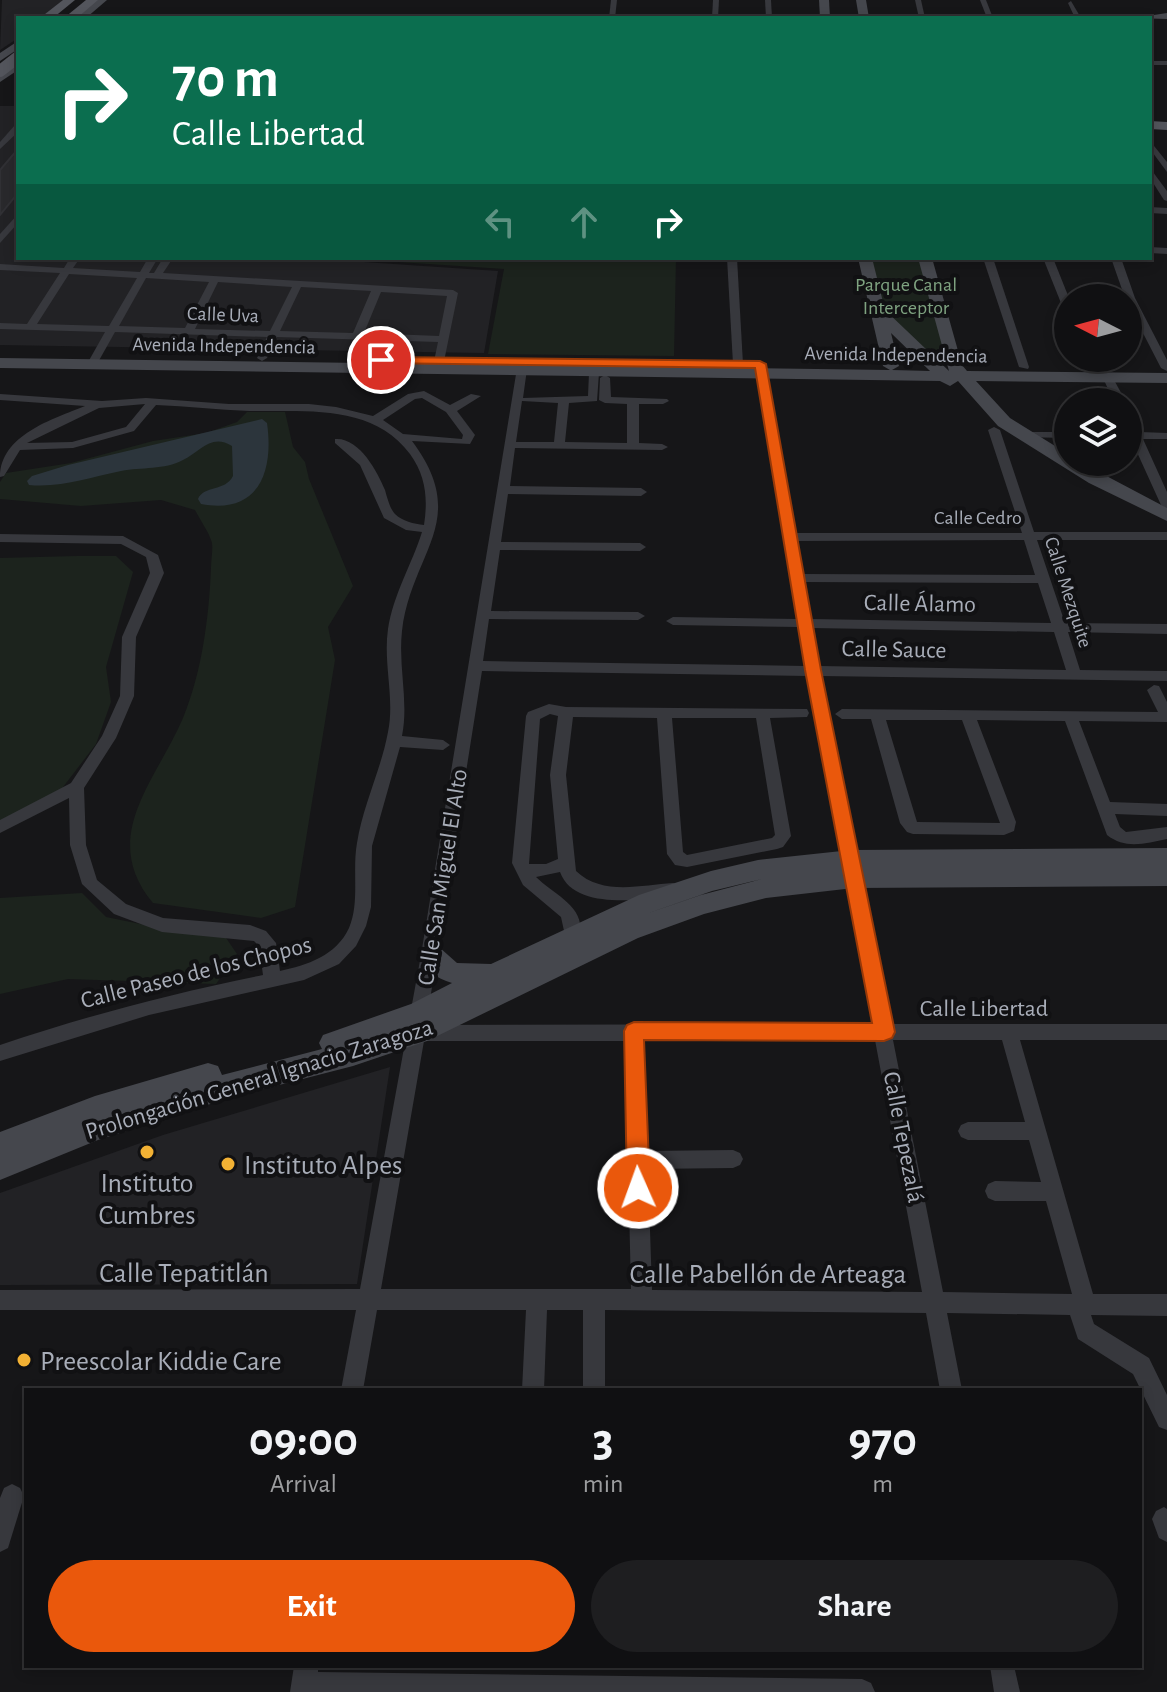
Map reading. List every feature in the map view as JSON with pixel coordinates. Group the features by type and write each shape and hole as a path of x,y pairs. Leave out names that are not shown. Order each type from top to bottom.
{"main road":[{"path":"54,16 77,0"},
{"path":"77,16 97,0"},
{"path":"0,58 11,63"},
{"path":"865,260 891,366"},
{"path":"925,260 950,371 994,430 1081,485 1167,528"},
{"path":"877,311 950,371 1004,422 1095,479 1167,515"},
{"name":"Avenida Independencia","path":"0,353 95,359 438,366 738,364 761,369 950,371 1108,378 1167,371"},
{"name":"Avenida Independencia","path":"0,363 262,358 438,366"},
{"name":"Avenida Independencia","path":"522,367 600,373 891,366 950,371 1054,365"},
{"name":"Avenida Independencia","path":"1142,368 1167,371"},
{"name":"Prolongación General Ignacio Zaragoza","path":"0,1146 95,1109 223,1070 419,1022 572,935 687,889 758,870 1167,857"},
{"name":"Prolongación General Ignacio Zaragoza","path":"0,1166 95,1128 229,1085 353,1054 419,1022 666,916 766,888 853,869 1167,876"},
{"path":"430,955 448,973 457,976 508,970"}],"street":[{"path":"1071,3 1077,16"},
{"path":"0,147 15,124"},
{"path":"1152,146 1167,169"},
{"path":"1155,186 1167,198"},
{"path":"0,240 16,220"},
{"path":"30,327 74,260"},
{"path":"95,359 152,260"},
{"path":"157,276 167,260"},
{"path":"732,260 738,364"},
{"path":"989,260 1024,367"},
{"path":"1049,260 1058,284"},
{"path":"1117,260 1130,298 1167,371"},
{"path":"0,267 453,293 438,366"},
{"path":"189,331 215,279"},
{"path":"262,358 298,284"},
{"path":"357,337 377,289"},
{"name":"Calle Uva","path":"0,326 445,339"},
{"name":"Calle San Miguel El Alto","path":"352,1388 419,1022 522,367"},
{"name":"Calle Tepezalá","path":"761,369 813,670 951,1388"},
{"path":"527,400 593,399 600,373"},
{"path":"600,373 605,400 663,401"},
{"path":"1108,378 1113,388"},
{"path":"375,420 412,396 424,394 450,410 469,435 466,442 403,437"},
{"path":"450,410 475,396"},
{"path":"0,397 102,404"},
{"path":"559,446 564,400"},
{"path":"633,401 633,447"},
{"path":"76,416 78,402"},
{"path":"19,447 73,445 130,429 152,403"},
{"name":"Calle Paseo de los Chopos","path":"0,473 25,439 102,404 326,407 375,420 403,437 416,453 431,486 431,529 400,609 395,633 398,714 394,741 367,829 358,925 348,944 328,963 296,975 272,978 84,1025 0,1053"},
{"name":"Calle Mezquite","path":"994,430 1075,675"},
{"path":"1023,435 1054,435"},
{"path":"1142,435 1167,436"},
{"path":"339,441 356,450 370,470 388,515 410,527 431,529"},
{"path":"518,445 662,447"},
{"path":"1142,455 1167,505"},
{"path":"503,490 641,492"},
{"name":"Calle Cedro","path":"790,537 1167,536"},
{"path":"0,538 123,540 152,555 157,573 129,637 127,696 109,738 76,787 0,827"},
{"path":"494,546 640,547"},
{"path":"797,578 1044,579"},
{"path":"483,615 638,616"},
{"name":"Calle Álamo","path":"673,621 1167,629"},
{"name":"Calle Sauce","path":"475,666 1167,676"},
{"path":"842,714 1167,716 1154,690"},
{"path":"572,935 569,914 537,892 520,863 533,716 543,711 802,713"},
{"path":"566,712 558,775 567,837 568,874 575,883 594,892 687,889"},
{"path":"664,712 675,854 681,861 777,843 783,836 762,713"},
{"path":"877,714 908,823 913,828 1004,829 1008,827 1008,822 967,714"},
{"path":"1070,716 1111,825 1118,836 1131,840 1167,833"},
{"path":"394,741 443,745"},
{"path":"76,787 78,845 90,884 120,909 146,921 260,936 267,943 272,978"},
{"path":"1105,808 1167,810"},
{"path":"1111,825 1134,831 1167,826"},
{"path":"522,871 546,870 566,863"},
{"name":"Calle Libertad","path":"419,1022 634,1031 1167,1032"},
{"path":"634,1031 642,1300"},
{"path":"1009,1033 1055,1192 1086,1331 1141,1366 1167,1419"},
{"path":"968,1131 1038,1131"},
{"path":"638,1160 733,1159"},
{"path":"995,1191 1055,1192"},
{"path":"533,1388 537,1299"},
{"name":"Calle Tepatitlán","path":"0,1300 368,1300"},
{"name":"Calle Pabellón de Arteaga","path":"368,1300 934,1301 1167,1305"},
{"path":"594,1300 594,1388"},
{"path":"0,1540 12,1496"},
{"path":"1002,1668 1007,1692"},
{"path":"305,1681 862,1692"}],"shaded area":[{"path":"2,0 64,0 44,16 16,16 16,39 0,50"},
{"path":"0,106 16,106 16,260 334,260 498,271 484,353 0,345"},
{"path":"262,419 267,423 269,441 264,473 249,496 237,503 221,506 201,504 198,499 233,476 232,446 218,442 168,465 53,485 29,485 27,481 32,476 68,465"},
{"name":"Instituto Alpes","path":"390,1067 357,1284 0,1285 0,1193 163,1135"}],"green space":[{"path":"368,260 676,260 674,356 488,354 504,269"},
{"name":"Parque Canal Interceptor","path":"871,260 921,260 950,361 940,363 883,310"},
{"path":"247,412 285,412 293,447 305,462 309,479 353,586 328,627 335,660 295,907 261,918 153,903 137,879 131,855 131,832 137,809 183,718 203,644 212,546 195,510 161,500 81,506 0,499 0,482 6,473 71,463 153,441 206,433 237,422"},
{"path":"116,556 133,572 106,667 111,702 96,744 60,791 0,825 0,558"},
{"path":"82,893 106,917 165,929 222,932 237,954 216,984 68,979 0,994 0,898"}],"building":[{"path":"16,151 16,195 0,215 0,170"}],"place":[{"name":"Instituto Cumbres","path":"147,1152"},
{"name":"Instituto Alpes","path":"228,1164"},
{"name":"Preescolar Kiddie Care","path":"24,1360"}],"route":[{"path":"381,360 760,364 813,670 884,1032 634,1031 638,1188"}]}
